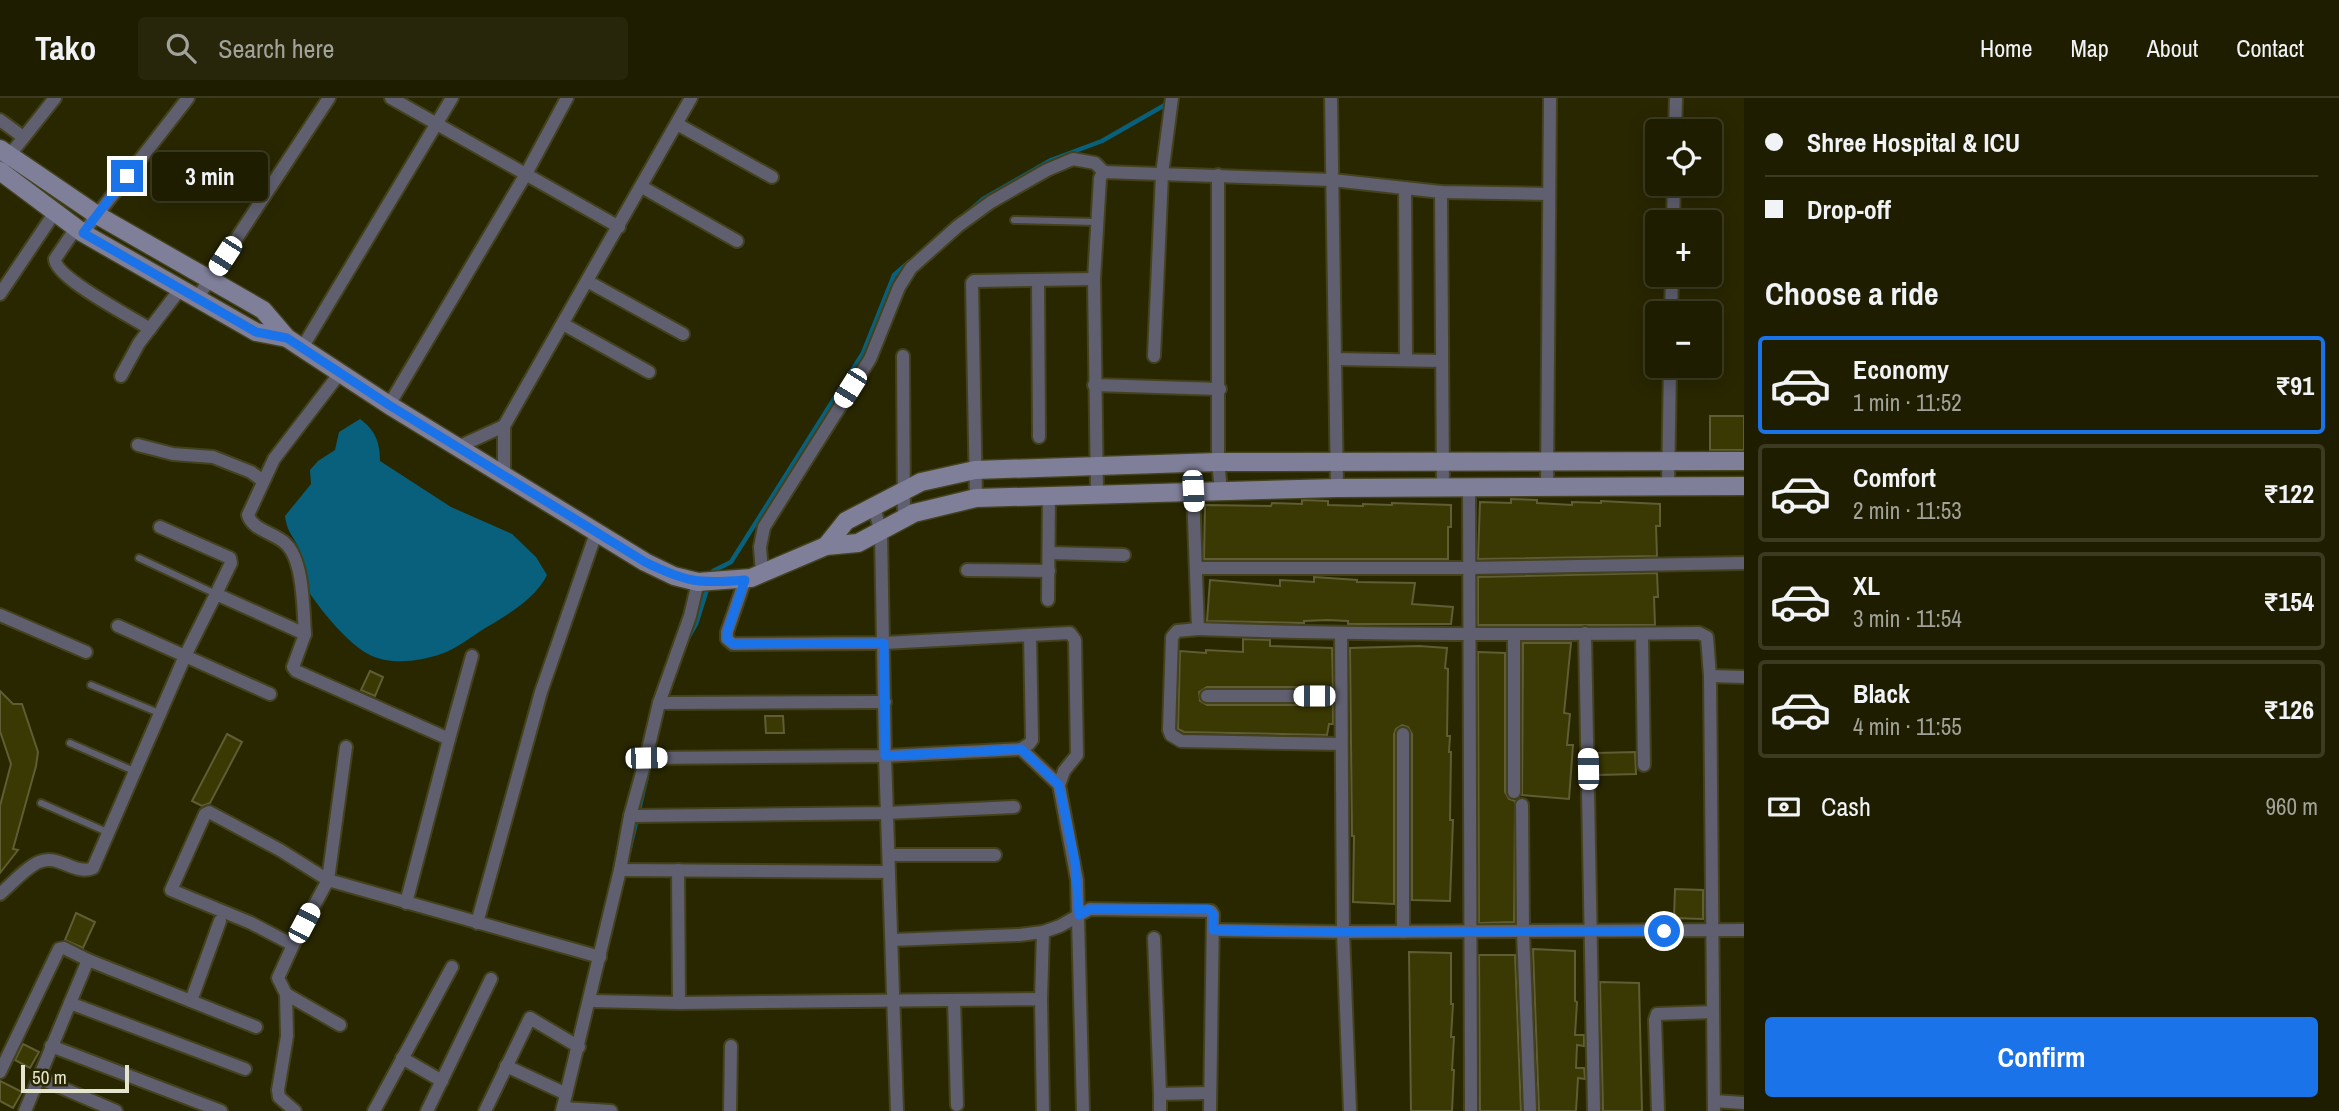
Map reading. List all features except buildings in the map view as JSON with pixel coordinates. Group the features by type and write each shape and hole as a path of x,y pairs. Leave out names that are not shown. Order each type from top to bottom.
{"street":[{"path":"2,161 55,98"},
{"path":"150,329 78,285 58,268 55,259 97,215 188,98"},
{"path":"198,298 329,98"},
{"path":"391,98 619,227"},
{"path":"302,348 452,98"},
{"path":"389,405 526,174 567,98"},
{"path":"504,475 503,426 691,98"},
{"path":"1154,356 1161,174 1172,98"},
{"path":"1331,98 1337,488"},
{"path":"1547,487 1550,98"},
{"path":"1675,119 1676,98"},
{"path":"0,120 23,137"},
{"path":"677,124 772,177"},
{"path":"1083,1111 1079,915 1075,862 1059,785 1059,779 1077,755 1075,640 1070,633 884,643 733,644 727,639 727,632 760,547 764,527 870,359 899,287 911,268 958,226 991,202 1046,170 1073,159 1095,163 1104,173 1332,180 1441,192 1549,194"},
{"path":"2,161 263,310 287,338 389,405 460,446 596,533 674,576 702,582 749,578 827,546 858,543 914,513 976,498 1337,488 1744,486"},
{"path":"2,161 55,212 80,231 256,332 287,338"},
{"path":"1097,494 1094,279 1100,178 1104,173"},
{"path":"1218,175 1218,462 1222,490"},
{"path":"642,187 737,241"},
{"path":"1405,188 1406,360"},
{"path":"1441,192 1443,488"},
{"path":"0,294 55,212"},
{"path":"976,498 972,283 1094,279"},
{"path":"587,281 683,334"},
{"path":"1038,281 1039,437"},
{"path":"121,376 131,356 181,288"},
{"path":"563,324 649,372"},
{"path":"903,356 904,519"},
{"path":"1335,359 1443,361"},
{"path":"340,373 274,459 248,519 287,545 294,554 300,582 305,634 293,667 296,671 449,739"},
{"path":"1668,486 1670,378"},
{"path":"1094,385 1220,388"},
{"path":"460,446 503,426"},
{"path":"138,445 173,454 214,457 251,472 263,481"},
{"path":"827,546 846,521 921,482 975,470 1218,462 1744,461"},
{"path":"1469,486 1471,1111"},
{"path":"1193,491 1198,629"},
{"path":"1048,600 1049,495"},
{"path":"874,507 881,533 885,756 897,1111"},
{"path":"0,894 40,862 52,859 83,870 93,868 159,713 231,563 230,558 160,527"},
{"path":"477,923 541,692 596,533"},
{"path":"1049,553 1124,555"},
{"path":"1197,568 1469,568 1744,563"},
{"path":"967,570 1048,571"},
{"path":"611,1111 563,1110 620,870 630,816 659,703 702,582"},
{"path":"216,594 305,634"},
{"path":"0,615 86,652"},
{"path":"118,626 270,694"},
{"path":"1341,744 1181,741 1171,735 1172,637 1177,631 1198,629 1514,636 1585,633 1703,634 1707,637 1710,676 1714,1106 1744,1103"},
{"path":"1585,633 1594,1111"},
{"path":"1341,634 1343,932 1350,1111"},
{"path":"1642,634 1644,765"},
{"path":"646,758 885,756 1021,749 1029,744 1033,733 1030,635"},
{"path":"1514,636 1514,792"},
{"path":"406,902 472,656"},
{"path":"1710,676 1744,677"},
{"path":"1207,696 1340,696"},
{"path":"659,703 885,702"},
{"path":"1403,734 1403,932"},
{"path":"295,1111 279,1097 278,1090 287,1036 286,994 278,978 328,880 346,747"},
{"path":"1021,749 1059,785"},
{"path":"1522,805 1523,932 1530,1111"},
{"path":"630,816 887,813 1014,807"},
{"path":"293,945 251,923 171,890 205,814 209,812 280,850 328,880 600,957"},
{"path":"889,855 995,855"},
{"path":"620,870 889,872"},
{"path":"678,870 679,1003"},
{"path":"892,940 1044,932 1090,909 1208,909 1213,914 1210,1111"},
{"path":"191,1001 219,921"},
{"path":"1213,930 1744,930"},
{"path":"1042,1111 1041,999 1044,932"},
{"path":"1154,938 1160,1111"},
{"path":"0,1072 59,949 64,948 256,1027"},
{"path":"25,1111 88,960"},
{"path":"374,1111 452,967"},
{"path":"428,1111 491,979"},
{"path":"286,994 340,1025"},
{"path":"590,1001 679,1003 1041,999"},
{"path":"954,1000 957,1105"},
{"path":"70,1003 245,1069"},
{"path":"1658,1111 1657,1014 1713,1012"},
{"path":"485,1111 530,1017 579,1047"},
{"path":"51,1046 220,1111"},
{"path":"730,1111 731,1046"},
{"path":"402,1058 442,1081"},
{"path":"506,1066 562,1092"},
{"path":"39,1079 116,1111"},
{"path":"1160,1094 1209,1093"}],"lane":[{"path":"1014,220 1096,222"},
{"path":"139,558 216,594"},
{"path":"92,685 159,713"},
{"path":"70,743 134,771"},
{"path":"41,803 107,832"}],"water":[{"path":"360,419 376,437 380,461 451,507 512,534 536,557 547,575 536,591 521,605 447,652 407,661 372,656 342,633 300,578 302,558 285,516 311,484 310,470 335,450 339,432"}],"waterway":[{"path":"967,213 983,199 1051,160 1102,141 1170,102"},
{"path":"711,575 713,571 731,562 863,353 894,275 909,262"},
{"path":"687,640 696,624 708,586"},
{"path":"629,852 647,776"}],"route":[{"path":"127,176 83,233 256,332 287,338 389,405 460,446 645,562 674,576 698,582 745,580 727,632 729,642 884,643 885,756 1021,749 1059,785 1075,862 1079,915 1090,909 1208,909 1213,914 1213,930 1664,931"}]}
